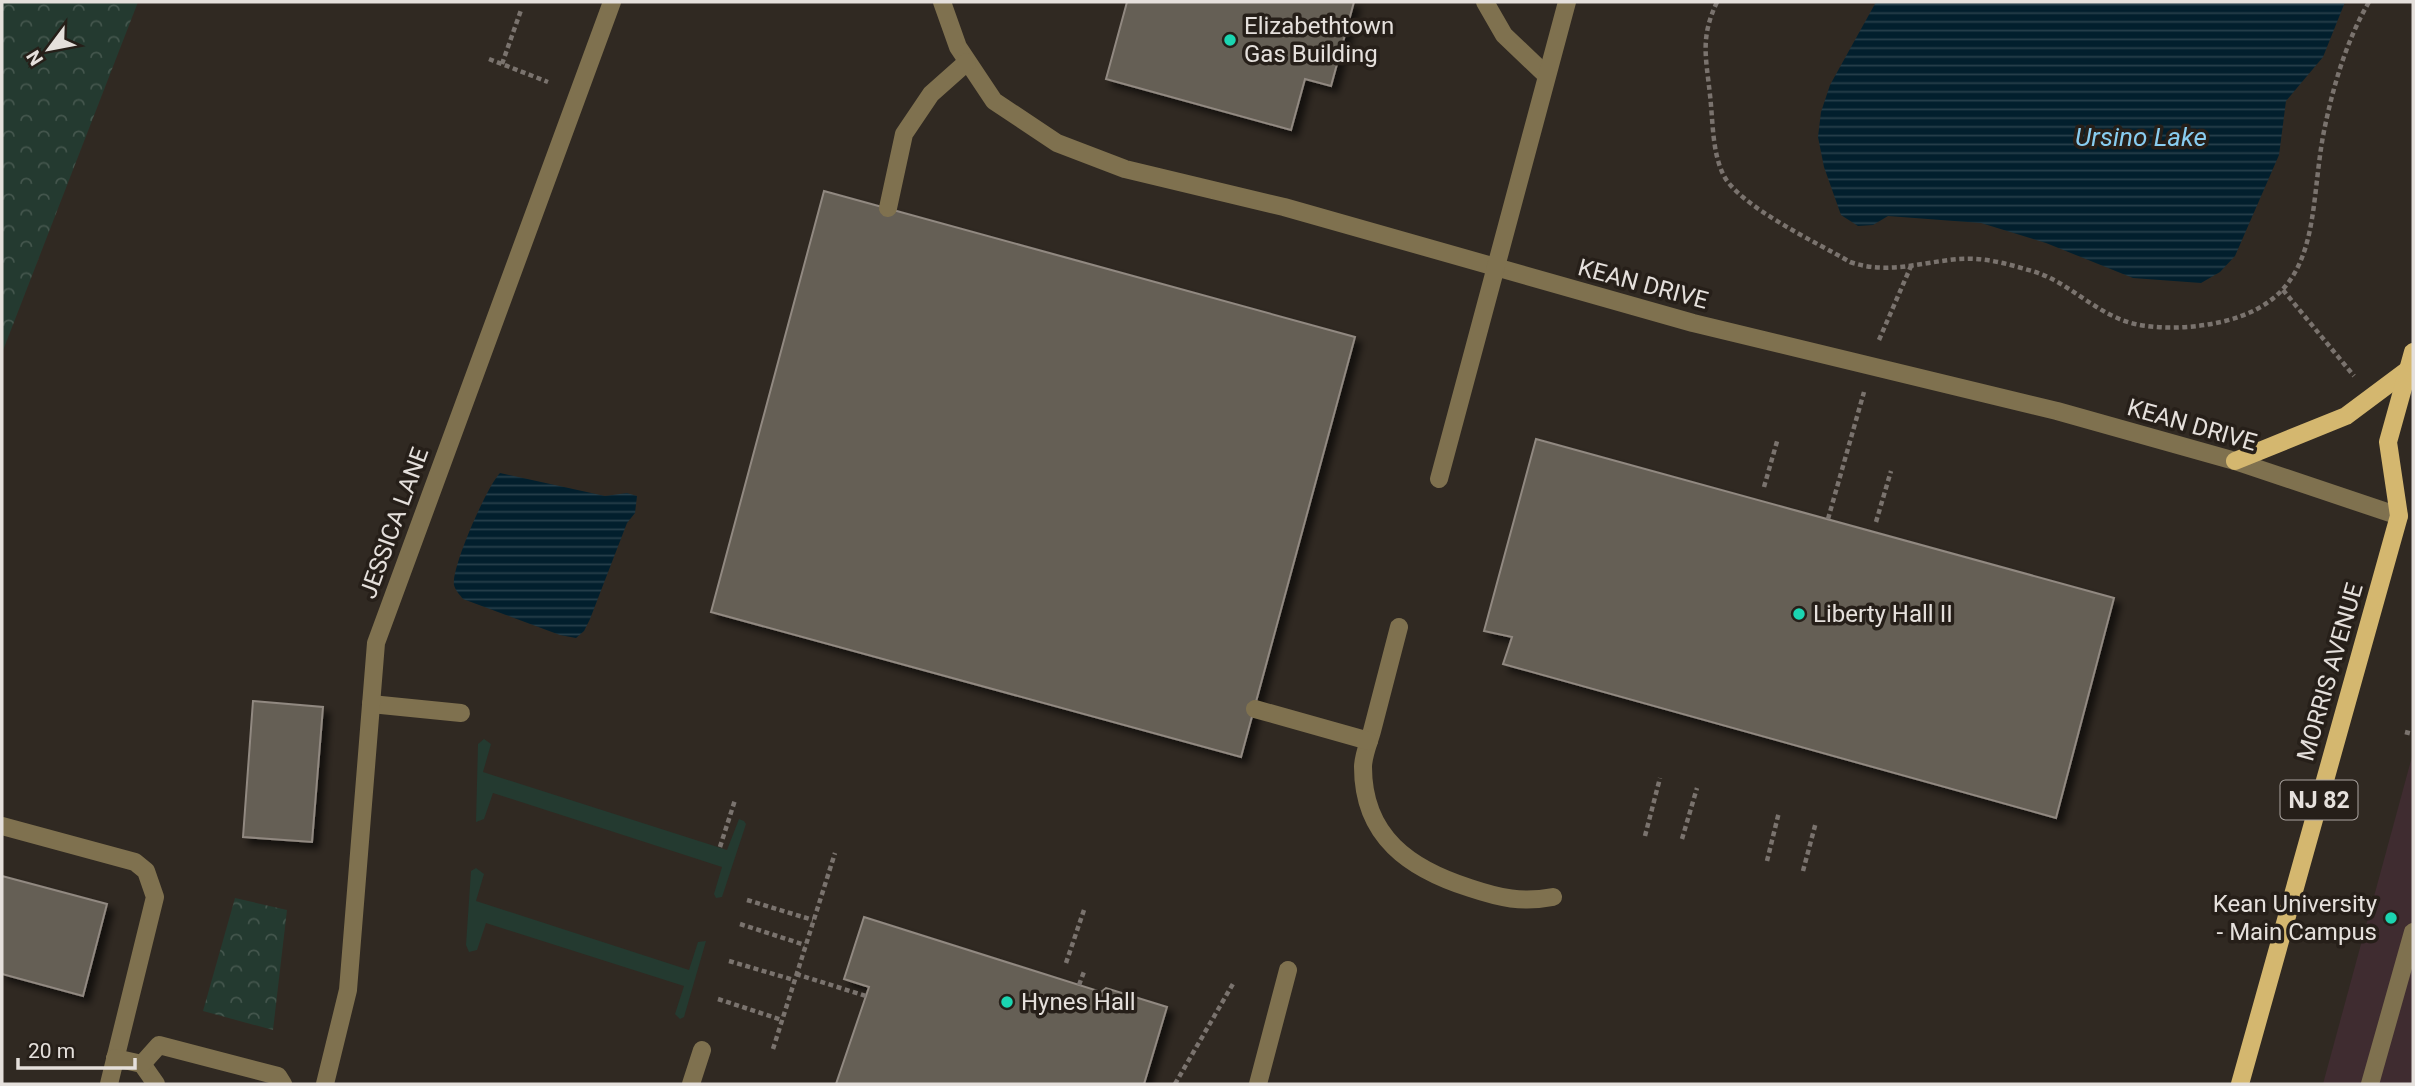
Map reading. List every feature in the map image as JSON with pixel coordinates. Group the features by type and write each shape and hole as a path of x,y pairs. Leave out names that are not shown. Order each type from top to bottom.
{"main road":[{"path":"2235,461 2346,416 2411,361"},
{"name":"MORRIS AVENUE","path":"2240,1084 2399,516 2388,442 2411,361"},
{"name":"MORRIS AVENUE","path":"2399,516 2413,501"}],"street":[{"name":"JESSICA LANE","path":"326,1084 348,990 376,643 612,2"},
{"name":"KEAN DRIVE","path":"942,2 957,47 995,102 1057,143 1125,169 1284,207 1693,323 2057,411 2235,461 2399,516"},
{"path":"1485,2 1504,35 1546,75"},
{"path":"1439,479 1567,2"},
{"path":"888,208 904,134 931,94 967,62"},
{"path":"1399,628 1362,765 1370,810 1385,837 1408,862 1434,877 1503,899 1528,902 1553,897"},
{"path":"371,704 461,713"},
{"path":"1255,709 1369,741"},
{"path":"2,826 135,862 153,884 155,897 109,1084"},
{"path":"2370,1084 2413,932"},
{"path":"1258,1084 1288,970"},
{"path":"142,1064 159,1045 278,1076 284,1084"},
{"path":"691,1084 702,1050"},
{"path":"115,1058 142,1064 156,1084"}],"path":[{"path":"1717,2 1706,25 1705,48 1717,157 1724,176 1743,199 1850,262 1885,270 1961,259 1992,260 2054,279 2104,312 2133,324 2162,328 2204,326 2260,310 2283,290 2296,271 2314,205 2324,131 2336,82 2348,44 2370,2"},
{"path":"502,64 521,10"},
{"path":"489,60 548,82"},
{"path":"1828,519 1882,330 1911,266"},
{"path":"2283,290 2356,378"},
{"path":"1764,487 1778,438"},
{"path":"1877,522 1891,471"},
{"path":"2405,732 2413,734"},
{"path":"1645,836 1661,778"},
{"path":"1682,839 1697,788"},
{"path":"720,848 736,800"},
{"path":"1767,861 1779,811"},
{"path":"1802,871 1816,822"},
{"path":"773,1049 835,853"},
{"path":"747,900 813,920"},
{"path":"1066,963 1085,907"},
{"path":"740,924 805,945"},
{"path":"729,961 866,996"},
{"path":"1079,985 1085,969"},
{"path":"1175,1084 1234,982"},
{"path":"718,999 782,1020"}],"shaded area":[{"name":"Kean University - Main Campus","path":"2413,753 2413,1084 2323,1084"}],"green space":[{"path":"2,2 138,2 2,353"},
{"path":"484,739 491,744 483,772 727,850 739,819 744,821 746,824 722,897 716,898 714,894 722,867 493,793 484,819 476,822 478,744"},
{"path":"476,868 484,874 476,901 689,970 698,942 706,941 684,1017 680,1019 675,1014 684,986 486,923 477,950 469,952 466,945 471,871"},
{"path":"235,898 287,910 273,1030 203,1011"}],"water":[{"name":"Ursino Lake","path":"1876,2 2345,2 2323,57 2286,101 2279,155 2235,256 2220,272 2201,283 2133,278 2046,243 1981,223 1888,216 1873,225 1858,226 1841,215 1824,167 1818,137 1821,112 1830,85"},
{"path":"500,473 605,496 627,493 637,496 635,513 627,523 590,619 584,631 576,638 560,635 463,599 455,589 458,562 471,527"}],"building":[{"name":"Elizabethtown Gas Building","path":"1127,2 1354,2 1331,86 1305,79 1291,130 1106,79"},
{"path":"824,191 1355,337 1241,757 711,612"},
{"name":"Liberty Hall II","path":"1536,439 2114,598 2056,818 1503,664 1512,637 1484,631"},
{"path":"253,701 323,707 312,842 243,837"},
{"path":"2,876 107,904 83,996 2,974"},
{"name":"Hynes Hall","path":"864,917 1101,992 1106,988 1167,1007 1144,1084 836,1084 869,987 844,979"}],"place":[{"name":"Elizabethtown Gas Building","path":"1230,40"},
{"name":"Liberty Hall II","path":"1799,614"},
{"name":"Kean University - Main Campus","path":"2391,918"},
{"name":"Hynes Hall","path":"1007,1002"}]}
